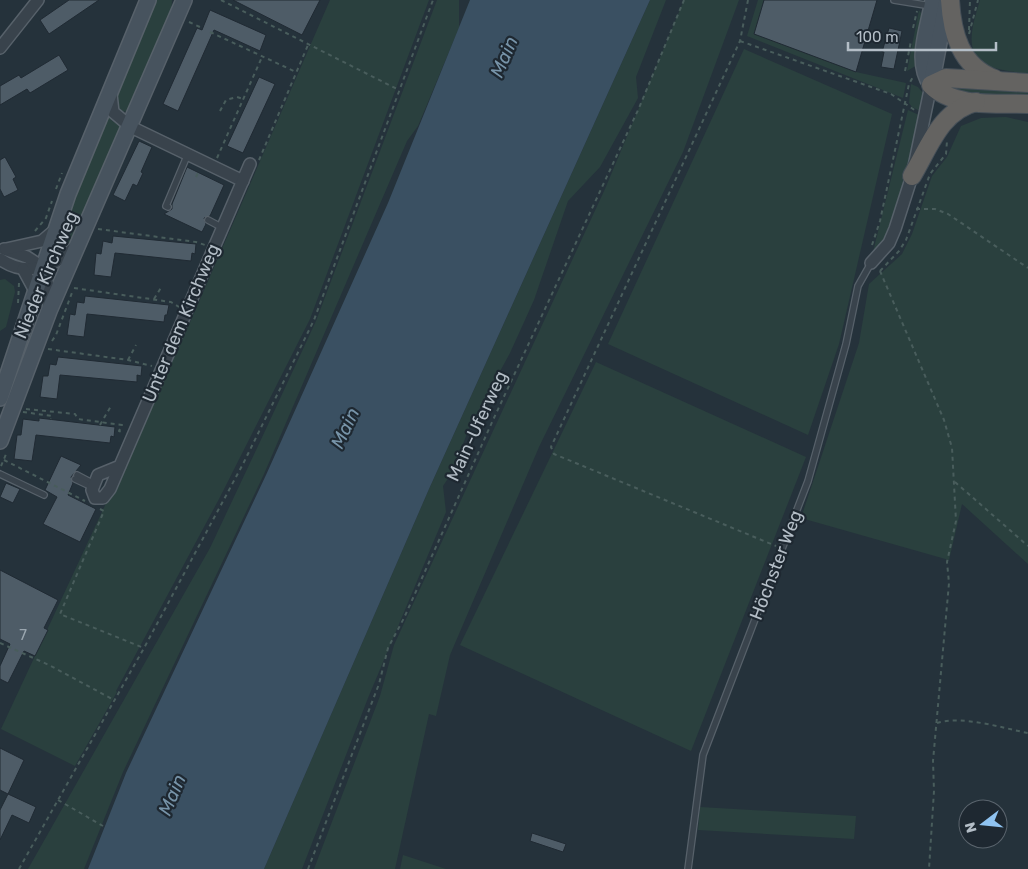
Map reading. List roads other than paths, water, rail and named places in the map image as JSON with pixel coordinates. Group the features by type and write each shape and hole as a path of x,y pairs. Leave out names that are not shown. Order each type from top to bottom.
{"highway":[{"path":"941,3 953,27 960,49 976,67 998,80"},
{"path":"1028,83 946,78 931,84 941,94 956,99 977,102 1028,104"},
{"path":"912,176 944,120 956,109 977,102"}],"main road":[{"name":"Nieder Kirchweg","path":"2,431 49,311 131,127 184,0"},
{"name":"Nieder Kirchweg","path":"0,398 68,194 148,1"},
{"path":"931,84 925,76 922,61 941,3"},
{"path":"931,84 941,3"}],"street":[{"path":"0,48 38,0"},
{"path":"871,262 892,238 912,176 931,84"},
{"path":"111,88 110,102 118,118 131,127 187,156 243,181"},
{"name":"Unter dem Kirchweg","path":"93,485 93,495 95,498 103,498 110,489 250,164"},
{"path":"1,252 42,241 58,227"},
{"path":"23,269 44,268 65,256 80,241"},
{"path":"1,252 27,257 44,268 48,286 49,311"},
{"path":"1,252 23,269 36,293"},
{"path":"93,485 101,473 120,466"}],"lane":[{"name":"Nieder Kirchweg","path":"172,27 176,0"},
{"path":"894,0 941,3"},
{"path":"118,118 131,115 139,106"},
{"path":"168,207 166,206 187,156"},
{"path":"208,220 223,228"},
{"name":"Höchster Weg","path":"688,869 703,756 808,481 846,344 858,286 871,262"},
{"path":"0,474 44,495"},
{"path":"76,477 93,485"}],"water":[{"name":"Main","path":"470,0 650,0 429,489 264,869 88,869 126,773 266,475 388,203"}]}
